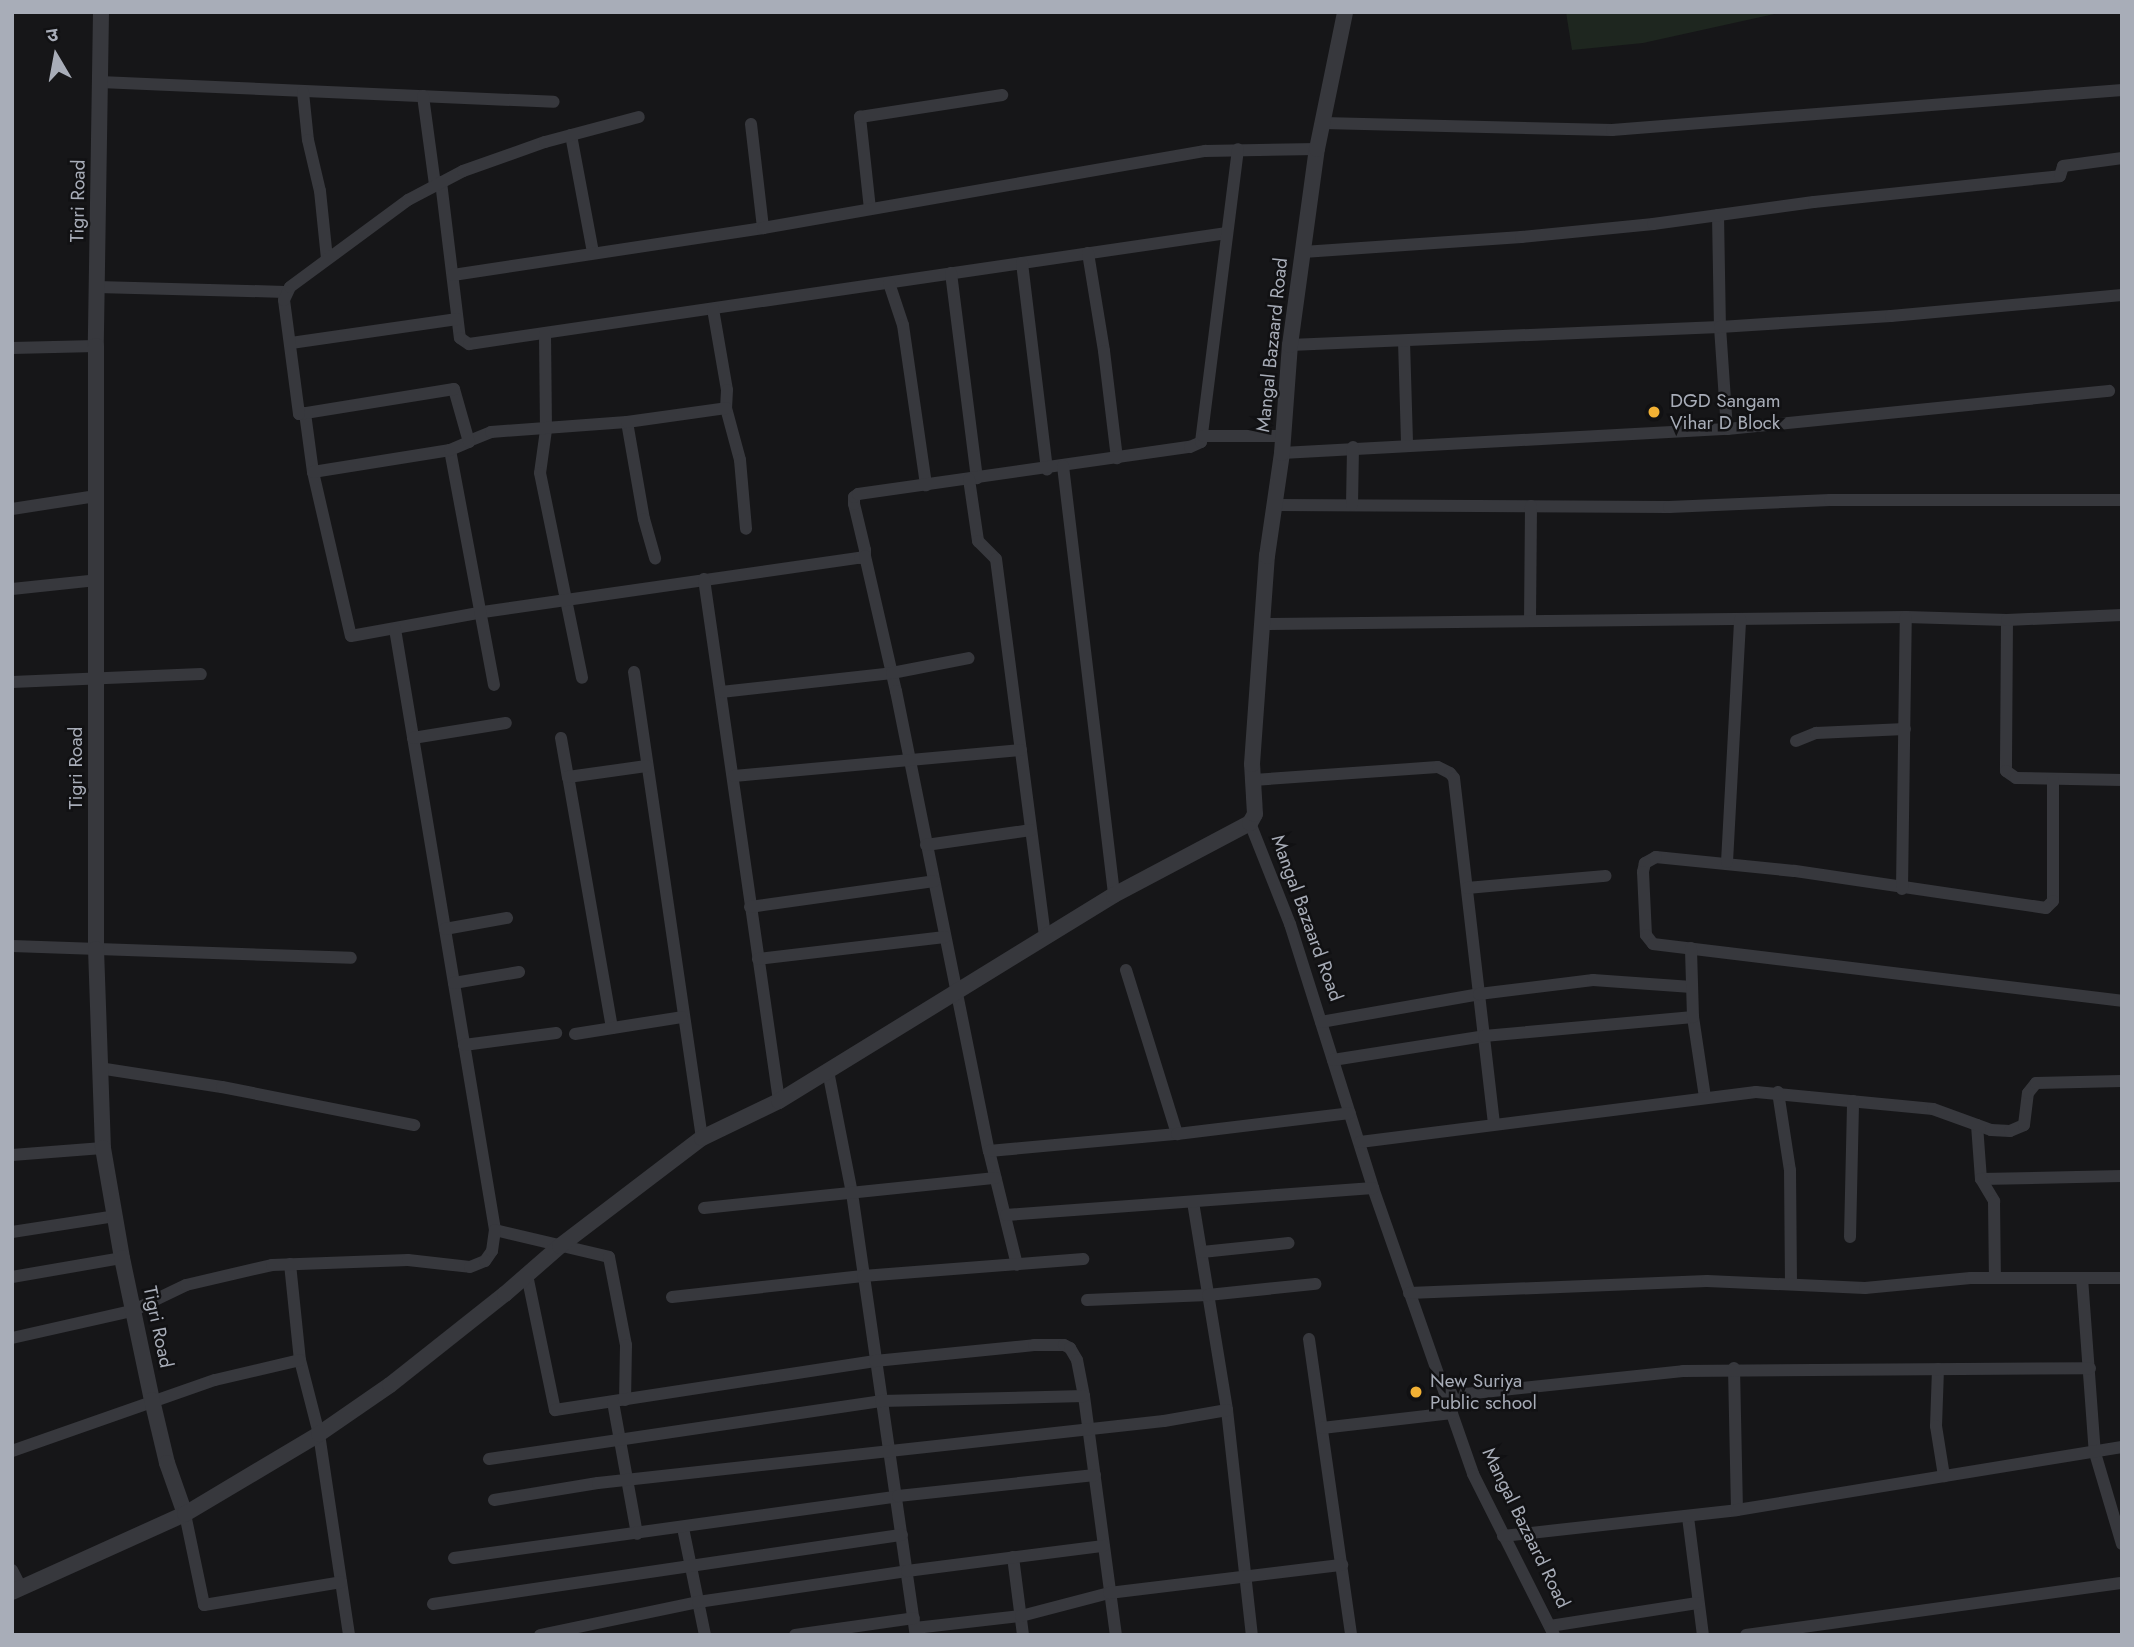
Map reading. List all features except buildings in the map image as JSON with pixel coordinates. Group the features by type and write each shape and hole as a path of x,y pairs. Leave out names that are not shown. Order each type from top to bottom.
{"street":[{"name":"Tigri Road","path":"101,12 96,346 96,949 103,1148 132,1311 167,1463 185,1514"},
{"name":"Mangal Bazaard Road","path":"1345,12 1317,149 1290,345 1282,453 1263,624 1253,780 1255,814 1250,823 1290,924 1373,1188 1473,1474 1552,1630"},
{"path":"100,82 554,102"},
{"path":"1323,123 1612,130 2122,90"},
{"path":"303,92 308,140 320,191 327,259"},
{"path":"870,209 860,117 1002,95"},
{"path":"423,96 453,275 460,338 469,344 1227,233"},
{"path":"97,287 285,292 408,200 438,184 492,159 639,117"},
{"path":"751,124 763,228"},
{"path":"572,135 593,252"},
{"path":"1017,1265 989,1151 854,497 1190,447 1201,442 1238,149"},
{"path":"453,275 763,228 1205,151 1317,149"},
{"path":"1303,251 1521,237 1718,215 2060,176 2063,166 2122,158"},
{"path":"1718,215 1720,327 1727,429"},
{"path":"1088,253 1104,351 1116,458"},
{"path":"1022,263 1047,469"},
{"path":"951,273 978,541 996,559 1045,938"},
{"path":"889,283 903,325 926,485"},
{"path":"285,292 299,414 454,389 469,441"},
{"path":"1290,345 1720,327 2122,295"},
{"path":"713,309 727,390 726,408 740,460 746,529"},
{"path":"291,343 457,319"},
{"path":"545,334 546,430 540,473 582,678"},
{"path":"1405,341 1407,445"},
{"path":"12,348 96,346"},
{"path":"1282,453 1353,447 1727,429 2109,391"},
{"path":"313,472 450,450 466,446 469,441 491,432 627,422 726,408"},
{"path":"304,413 313,472 348,634 351,636 482,612 865,556"},
{"path":"627,422 644,519 655,558"},
{"path":"1203,436 1283,436"},
{"path":"1352,505 1353,447"},
{"path":"450,450 494,685"},
{"path":"1063,466 1114,895"},
{"path":"12,509 96,496"},
{"path":"1275,505 1729,506 1830,500 2122,500"},
{"path":"1530,621 1531,506"},
{"path":"704,579 779,1101"},
{"path":"12,589 97,580"},
{"path":"1263,624 1906,617 2007,620 2122,615"},
{"path":"1902,889 1906,617"},
{"path":"1727,862 1740,619"},
{"path":"2007,620 2006,771 2016,778 2122,780"},
{"path":"12,1338 132,1311 198,1282 290,1264 408,1260 470,1267 485,1261 492,1251 495,1230 395,629"},
{"path":"721,692 892,673 968,658"},
{"path":"634,672 682,1017 702,1138"},
{"path":"12,682 201,674"},
{"path":"413,738 506,723"},
{"path":"1796,740 1816,733 1905,729"},
{"path":"561,738 612,1028"},
{"path":"734,776 1021,750"},
{"path":"568,777 646,766"},
{"path":"1253,780 1445,768 1454,778 1494,1124"},
{"path":"2053,780 2053,901 2050,907 2024,907 1727,862 1656,857 1645,863 1642,880 1647,939 1653,944 2122,1001"},
{"path":"12,1570 17,1590 185,1514 319,1434 390,1385 560,1246 702,1138 779,1101 1114,895 1250,823"},
{"path":"926,845 1031,830"},
{"path":"1467,888 1605,876"},
{"path":"750,907 934,881"},
{"path":"445,929 507,918"},
{"path":"758,959 945,937"},
{"path":"12,946 351,958"},
{"path":"1691,948 1693,1017 1705,1097"},
{"path":"1126,971 1177,1134"},
{"path":"454,983 519,972"},
{"path":"1321,1023 1479,994 1592,980 1692,987"},
{"path":"575,1034 682,1017"},
{"path":"1333,1060 1484,1036 1693,1017"},
{"path":"464,1045 556,1033"},
{"path":"99,1068 222,1087 414,1125"},
{"path":"828,1071 852,1193 915,1627"},
{"path":"1360,1142 1705,1097 1778,1092 1933,1109 2005,1132 2021,1128 2029,1088 2041,1082 2122,1081"},
{"path":"1778,1092 1790,1170 1791,1284"},
{"path":"1850,1237 1853,1101"},
{"path":"989,1151 1177,1134 1350,1113"},
{"path":"1977,1125 1981,1179 1994,1200 1994,1278"},
{"path":"12,1155 103,1148"},
{"path":"1981,1179 2122,1176"},
{"path":"704,1208 995,1178"},
{"path":"1006,1216 1373,1188"},
{"path":"1193,1202 1227,1410 1252,1635"},
{"path":"12,1232 115,1216"},
{"path":"495,1230 609,1257 626,1345 619,1401 619,1439 637,1534"},
{"path":"1202,1252 1289,1243"},
{"path":"12,1277 122,1258"},
{"path":"672,1297 863,1276 1083,1259"},
{"path":"290,1264 300,1360 319,1434 349,1635"},
{"path":"527,1275 555,1410 875,1361 1010,1347 1064,1345 1073,1351 1077,1360 1084,1396 1116,1635"},
{"path":"1409,1293 1668,1282 1865,1288 1994,1278 2122,1278"},
{"path":"2082,1278 2095,1453 2122,1544"},
{"path":"1087,1300 1208,1295 1315,1284"},
{"path":"1309,1339 1351,1635"},
{"path":"12,1451 215,1380 300,1360"},
{"path":"1446,1396 1582,1380 1734,1368 2090,1368"},
{"path":"1734,1368 1737,1510"},
{"path":"1938,1369 1936,1426 1944,1476"},
{"path":"489,1459 881,1401 1084,1396"},
{"path":"494,1500 626,1480 1164,1421 1227,1410"},
{"path":"1322,1428 1452,1413"},
{"path":"1503,1536 1737,1510 2122,1447"},
{"path":"454,1558 898,1496 1095,1475"},
{"path":"185,1514 200,1601 204,1605 341,1582"},
{"path":"1688,1517 1703,1635"},
{"path":"683,1528 705,1635"},
{"path":"433,1604 902,1535"},
{"path":"540,1635 698,1602 906,1571 1103,1546"},
{"path":"1013,1557 1023,1635"},
{"path":"795,1635 1021,1616 1109,1593 1342,1565"},
{"path":"1746,1635 2122,1583"},
{"path":"1552,1630 1697,1603"}],"shaded area":[{"path":"1566,12 1783,12 1643,43 1572,50"}],"place":[{"name":"DGD Sangam Vihar D Block","path":"1654,412"},
{"name":"New Suriya Public school","path":"1416,1392"}]}
